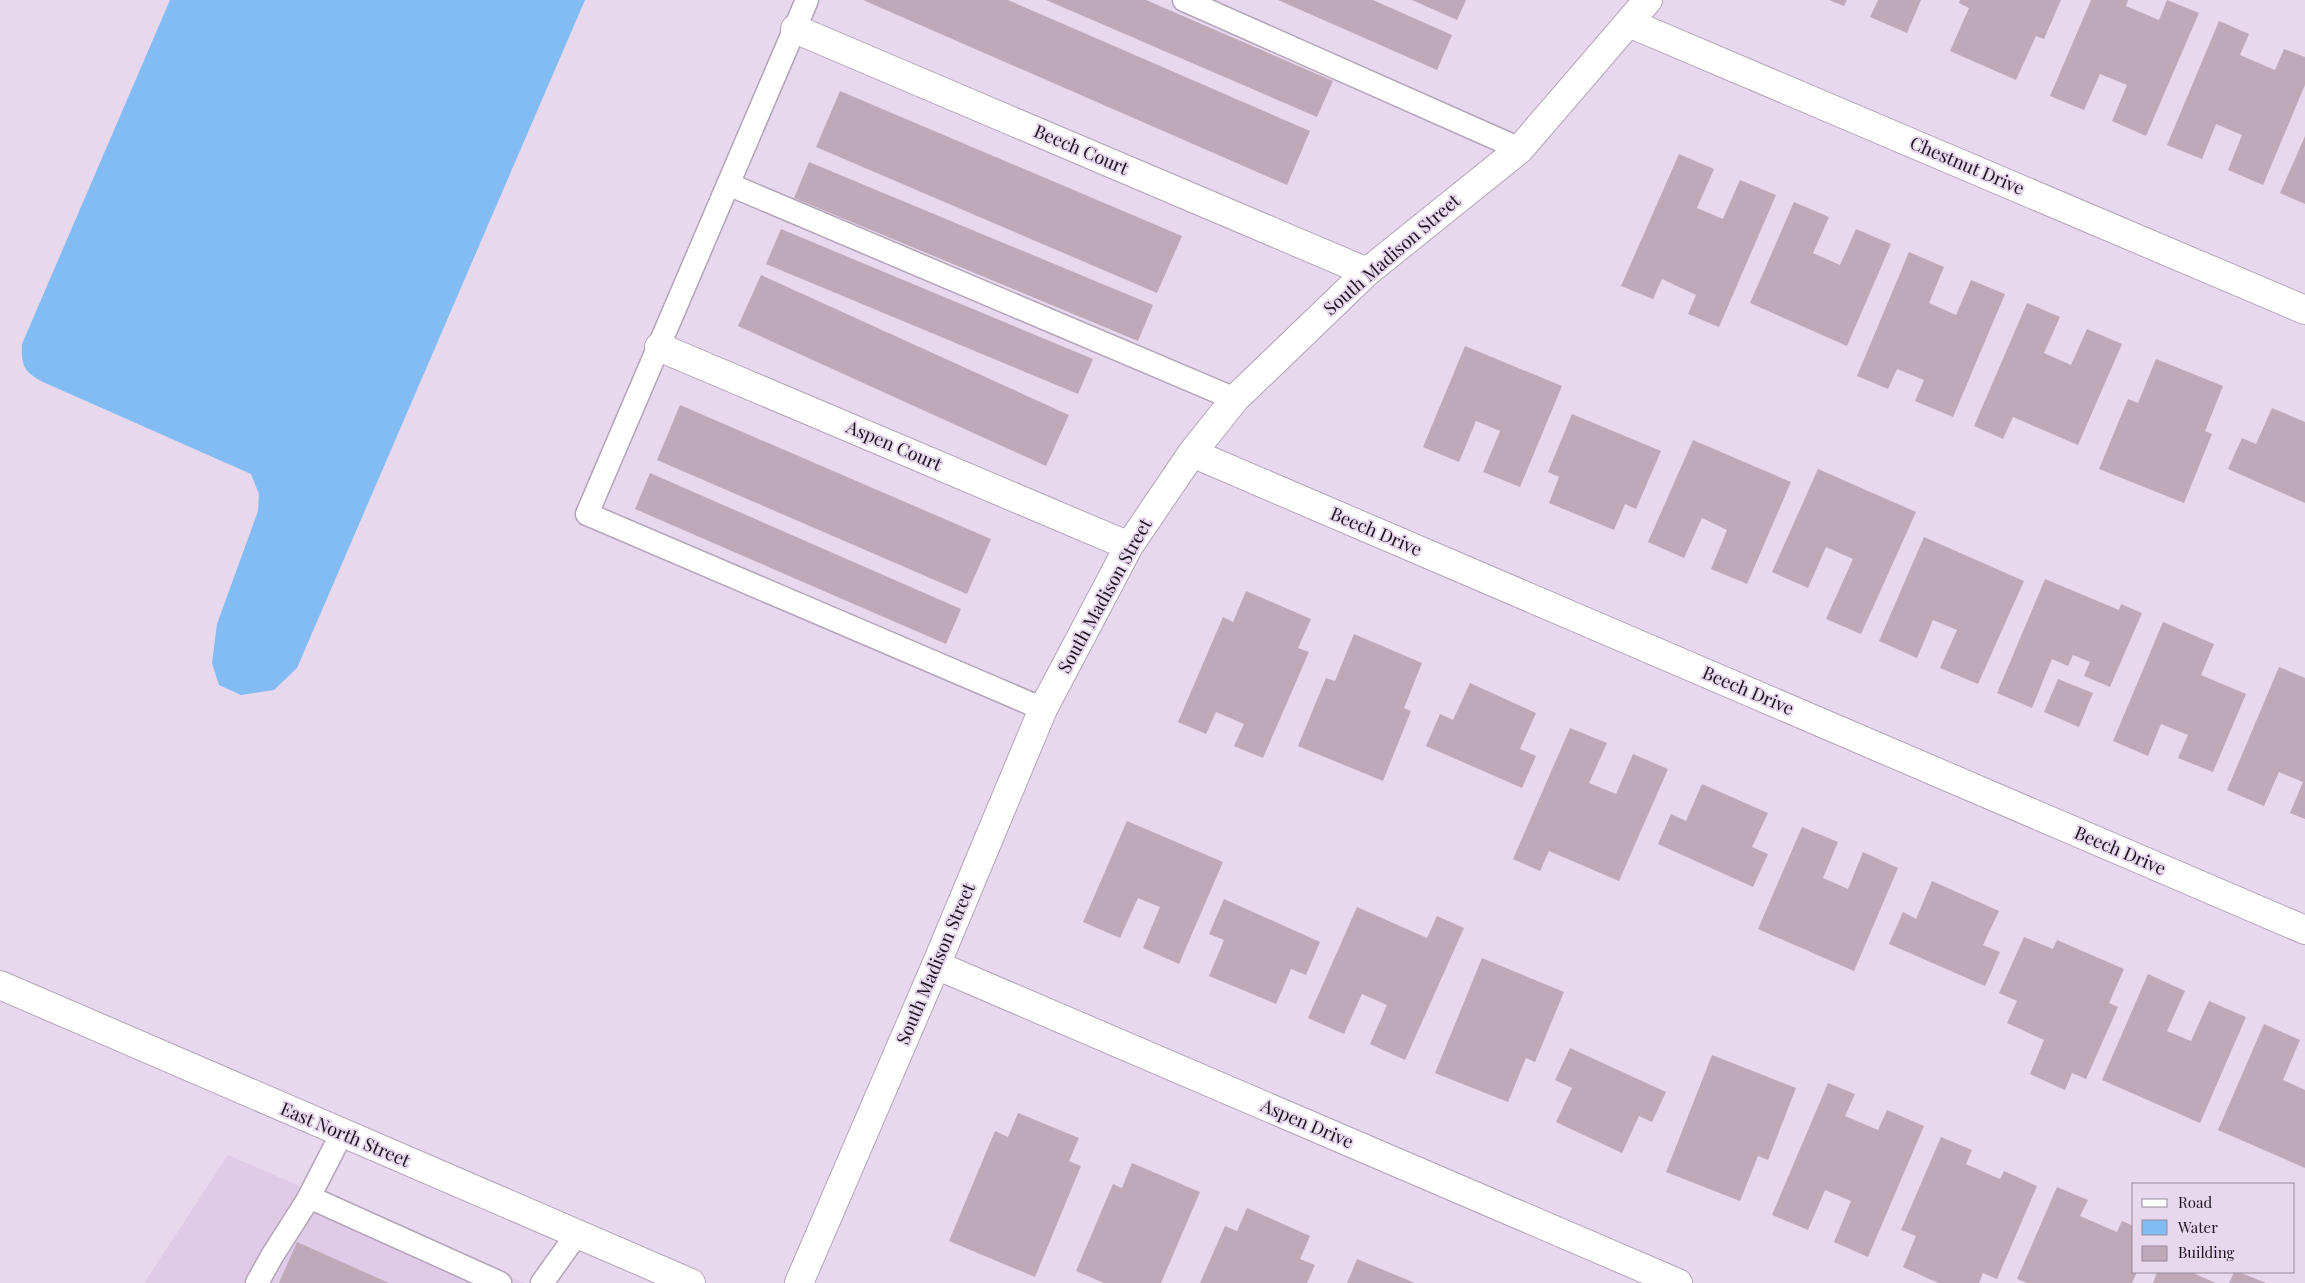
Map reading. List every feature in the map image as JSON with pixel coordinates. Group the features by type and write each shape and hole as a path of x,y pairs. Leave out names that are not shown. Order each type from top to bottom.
{"street":[{"name":"South Madison Street","path":"799,1283 936,965 1043,709 1129,546 1192,453 1235,399 1367,272 1520,149 1648,0"},
{"name":"Chestnut Drive","path":"1629,23 2305,310"},
{"name":"Beech Court","path":"794,29 1367,272"},
{"name":"Aspen Court","path":"658,346 1129,546"},
{"name":"Beech Drive","path":"1192,453 2305,930"},
{"name":"Aspen Drive","path":"936,965 1678,1283"},
{"name":"East North Street","path":"0,985 691,1283"}],"lane":[{"path":"807,0 587,514 1043,709"},
{"path":"1184,0 1520,149"},
{"path":"728,184 1235,399"},
{"path":"257,1283 310,1197 342,1133"},
{"path":"310,1197 500,1283"},
{"path":"542,1283 576,1234"}],"shaded area":[{"path":"228,1155 525,1283 144,1283"}],"water":[{"path":"170,0 585,0 297,668 274,690 241,695 219,685 212,663 217,624 258,511 259,494 251,474 43,382 25,368 22,358 22,344"}],"building":[{"path":"863,0 1008,0 1310,131 1287,185"},
{"path":"1046,0 1146,0 1333,81 1317,117"},
{"path":"1278,0 1373,0 1452,35 1437,70"},
{"path":"1412,0 1466,0 1457,20"},
{"path":"1829,0 1847,0 1844,6"},
{"path":"1878,0 1921,0 1907,33 1870,17"},
{"path":"1960,0 2061,0 2044,39 2036,36 2016,80 1950,51 1969,8 1959,3"},
{"path":"2091,0 2128,0 2126,6 2159,20 2167,0 2199,13 2146,136 2112,121 2127,85 2100,74 2084,110 2050,96"},
{"path":"2219,21 2249,34 2240,55 2275,70 2284,49 2305,57 2305,85 2263,185 2228,170 2242,135 2216,124 2202,159 2167,145"},
{"path":"840,91 1182,236 1157,293 816,147"},
{"path":"2305,136 2305,204 2280,193"},
{"path":"1679,154 1714,169 1697,208 1723,219 1740,180 1776,195 1719,327 1688,314 1696,295 1662,279 1653,299 1621,286"},
{"path":"809,162 1153,305 1138,341 794,198"},
{"path":"1794,202 1829,217 1813,253 1840,265 1856,229 1891,244 1847,346 1750,303"},
{"path":"781,229 1093,359 1078,394 766,264"},
{"path":"1909,252 1944,267 1929,303 1956,315 1971,280 2005,294 1953,417 1915,401 1924,380 1897,369 1888,389 1857,376"},
{"path":"761,275 1069,415 1046,466 738,326"},
{"path":"2027,303 2060,317 2044,353 2071,365 2087,329 2122,344 2078,445 2013,417 2003,439 1974,426"},
{"path":"1465,346 1562,386 1520,487 1483,472 1500,431 1476,421 1459,462 1423,447"},
{"path":"2156,359 2223,386 2205,431 2212,434 2184,503 2099,469 2128,399 2138,403"},
{"path":"680,405 991,539 967,594 657,460"},
{"path":"2272,408 2305,422 2305,503 2228,469 2242,438 2256,444"},
{"path":"1572,414 1661,451 1636,509 1625,504 1614,530 1549,503 1559,477 1548,472"},
{"path":"1693,440 1791,482 1747,584 1711,569 1727,530 1702,518 1684,558 1648,542"},
{"path":"1818,469 1916,512 1861,634 1826,619 1853,559 1826,547 1808,588 1772,572"},
{"path":"650,473 961,609 946,644 635,509"},
{"path":"1924,537 2024,581 1978,684 1940,668 1957,630 1933,620 1917,658 1879,641"},
{"path":"2045,579 2119,610 2121,604 2142,613 2110,687 2084,676 2090,662 2073,655 2068,666 2052,659 2032,708 1997,693"},
{"path":"1246,591 1311,619 1298,648 1309,652 1263,758 1234,746 1244,724 1216,712 1206,734 1178,722 1223,617 1233,622"},
{"path":"2163,622 2214,644 2201,675 2246,694 2213,772 2178,758 2188,735 2161,724 2148,756 2113,741"},
{"path":"1354,634 1422,663 1404,708 1411,711 1383,781 1298,746 1326,678 1335,681"},
{"path":"2279,667 2305,678 2305,819 2290,813 2303,782 2279,772 2264,806 2227,790"},
{"path":"2058,679 2093,693 2079,727 2044,712"},
{"path":"1470,683 1536,713 1520,749 1536,756 1522,788 1426,746 1440,714 1453,720"},
{"path":"1570,728 1607,743 1589,783 1616,794 1633,754 1668,769 1619,881 1549,851 1540,871 1513,859"},
{"path":"1702,784 1768,813 1752,847 1768,854 1753,887 1658,844 1671,814 1686,821"},
{"path":"1127,821 1223,862 1179,964 1143,948 1160,907 1138,898 1120,938 1083,922"},
{"path":"1802,827 1838,842 1823,878 1848,889 1863,852 1898,868 1854,971 1758,929"},
{"path":"1932,881 1999,911 1983,945 2000,952 1985,986 1889,944 1903,912 1916,919"},
{"path":"1224,899 1320,942 1306,975 1291,969 1276,1004 1209,976 1224,940 1209,934"},
{"path":"1357,907 1427,938 1437,916 1464,928 1405,1060 1370,1044 1387,1005 1362,994 1344,1034 1308,1018"},
{"path":"2024,937 2053,949 2057,940 2124,969 2109,1003 2118,1007 2086,1079 2072,1073 2065,1090 2030,1074 2044,1040 2007,1023 2017,1001 1999,993"},
{"path":"1482,958 1564,992 1535,1062 1526,1058 1508,1102 1435,1073"},
{"path":"2148,974 2185,991 2167,1031 2191,1041 2209,1001 2246,1017 2200,1123 2102,1080"},
{"path":"2264,1024 2300,1040 2283,1080 2305,1090 2305,1168 2218,1130"},
{"path":"1570,1048 1666,1092 1652,1122 1639,1116 1622,1153 1556,1122 1572,1088 1555,1080"},
{"path":"1712,1055 1796,1088 1768,1160 1758,1156 1740,1201 1666,1172"},
{"path":"1828,1083 1855,1094 1845,1116 1878,1130 1887,1110 1924,1126 1868,1257 1834,1242 1851,1201 1825,1190 1808,1230 1772,1215"},
{"path":"1018,1113 1079,1138 1069,1161 1081,1166 1035,1277 949,1241 995,1131 1008,1137"},
{"path":"1941,1137 1972,1150 1966,1164 2000,1179 2004,1171 2037,1186 1997,1279 1983,1273 1979,1283 1938,1283 1903,1267 1916,1236 1901,1230"},
{"path":"1132,1163 1200,1192 1161,1283 1104,1283 1076,1271 1113,1184 1122,1188"},
{"path":"2057,1187 2088,1200 2080,1216 2117,1232 2122,1221 2132,1225 2132,1273 2137,1273 2132,1283 2027,1283 2017,1279"},
{"path":"1247,1208 1310,1236 1300,1259 1315,1265 1307,1283 1200,1283 1225,1226 1237,1231"},
{"path":"297,1242 389,1283 279,1283"},
{"path":"1357,1259 1415,1283 1347,1283"},
{"path":"2157,1273 2196,1273 2216,1283 2153,1283"},
{"path":"2234,1273 2241,1273 2266,1283 2229,1283"}]}
